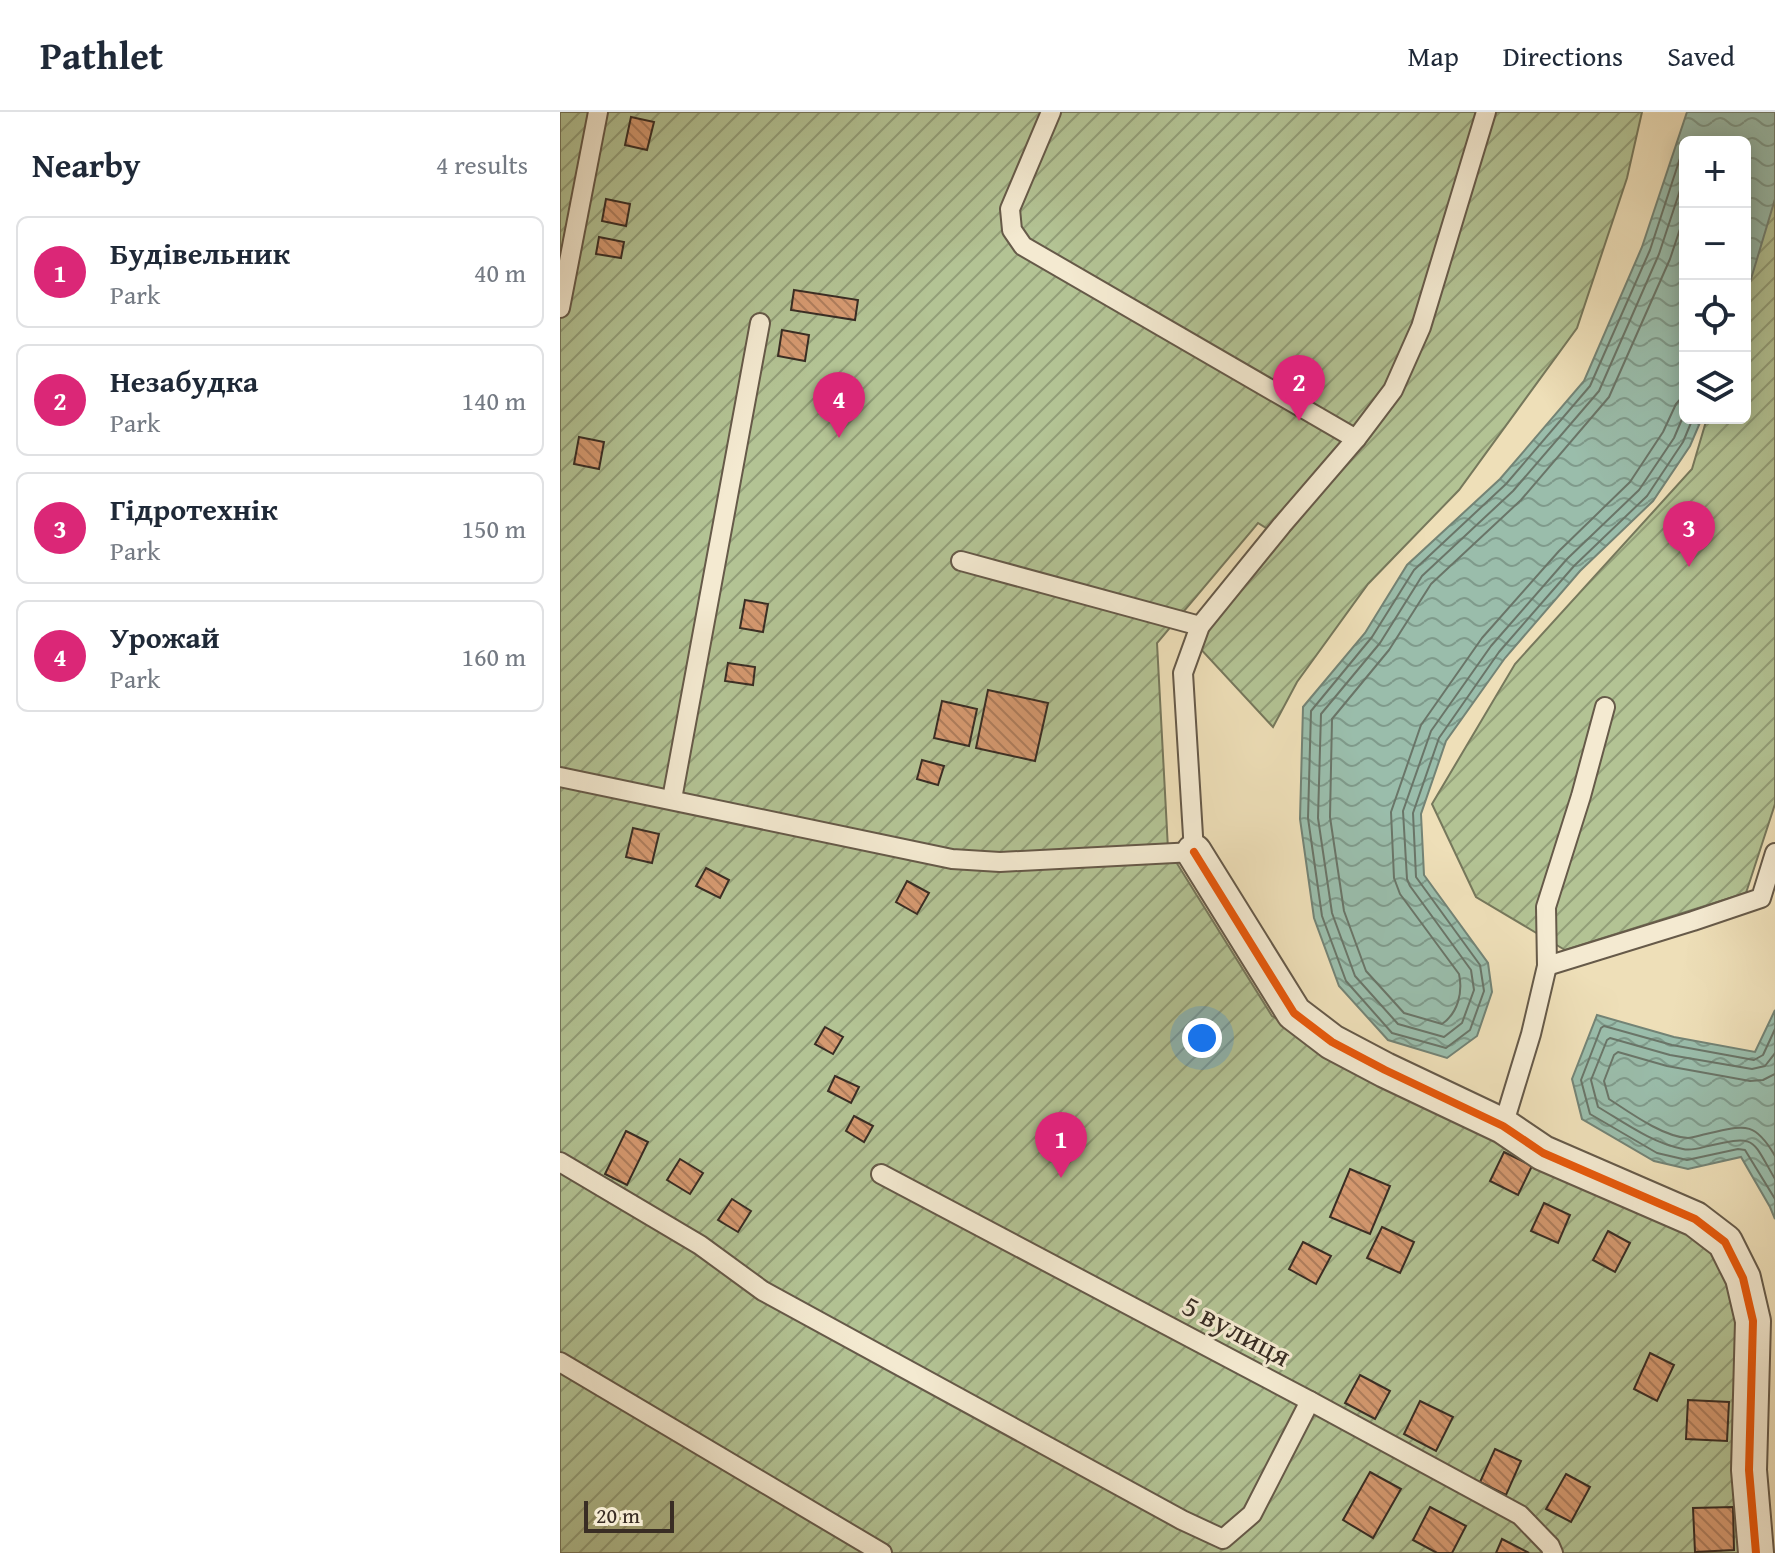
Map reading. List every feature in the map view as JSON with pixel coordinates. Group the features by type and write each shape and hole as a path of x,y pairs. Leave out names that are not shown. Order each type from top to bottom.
{"street":[{"path":"1194,852 1294,1013 1332,1042 1503,1126 1543,1153 1695,1219 1725,1242 1743,1278 1753,1321 1749,1470 1756,1553"}],"lane":[{"path":"560,308 598,112"},
{"path":"1051,112 1010,209 1012,230 1023,246 1356,439"},
{"path":"560,777 952,859 1000,862 1194,852 1183,673 1200,626 1393,390 1421,327 1486,112"},
{"path":"672,799 760,323"},
{"path":"961,561 1200,626"},
{"path":"1503,1126 1531,1034 1547,966 1546,907 1605,707"},
{"path":"1547,966 1761,898 1775,853"},
{"path":"560,1162 700,1245 763,1291 1168,1513 1223,1539 1252,1514 1310,1401"},
{"name":"5 вулиця","path":"881,1174 1520,1515 1553,1553"},
{"path":"560,1362 882,1553"}],"shaded area":[{"path":"560,112 1642,112 1627,178 1577,328 1459,490 1368,584 1297,682 1273,727 1196,644 1282,538 1258,523 1157,643 1168,849 1272,1016 1580,1188 1655,1214 1725,1258 1742,1326 1745,1553 560,1553"},
{"path":"1775,186 1775,804 1746,893 1565,950 1476,897 1432,804 1515,664 1692,469 1705,424 1751,424 1751,268"}],"water":[{"path":"1687,112 1775,112 1775,199 1751,279 1751,136 1679,136"},
{"path":"1679,136 1679,424 1699,424 1690,446 1653,501 1580,571 1505,658 1446,741 1421,814 1424,875 1488,963 1492,992 1477,1036 1447,1058 1388,1040 1339,986 1314,918 1300,819 1303,707 1365,633 1407,565 1500,479 1584,381 1642,247"},
{"path":"1775,1010 1775,1219 1741,1157 1688,1169 1654,1161 1582,1119 1572,1079 1597,1015 1674,1037 1755,1052"}],"building":[{"path":"631,117 654,122 647,150 625,145"},
{"path":"606,199 630,204 626,226 602,221"},
{"path":"599,237 624,242 621,258 596,254"},
{"path":"794,290 858,300 855,320 791,310"},
{"path":"782,330 809,335 805,361 778,356"},
{"path":"579,437 604,442 599,469 574,464"},
{"path":"745,600 768,604 763,632 740,628"},
{"path":"728,663 755,667 753,685 725,681"},
{"path":"988,690 1048,703 1035,761 976,748"},
{"path":"942,701 977,709 969,746 934,738"},
{"path":"922,760 944,766 938,785 917,779"},
{"path":"633,828 659,834 652,863 626,857"},
{"path":"706,868 729,880 720,898 696,886"},
{"path":"907,881 929,893 917,914 896,902"},
{"path":"825,1027 843,1037 833,1054 815,1044"},
{"path":"835,1076 859,1087 851,1103 828,1091"},
{"path":"854,1116 873,1126 864,1142 846,1131"},
{"path":"626,1131 648,1142 627,1185 605,1174"},
{"path":"1504,1152 1532,1166 1518,1195 1490,1181"},
{"path":"680,1159 703,1173 690,1194 667,1180"},
{"path":"1350,1169 1390,1186 1370,1234 1330,1217"},
{"path":"732,1199 751,1211 738,1232 718,1220"},
{"path":"1544,1203 1570,1215 1558,1243 1531,1231"},
{"path":"1382,1227 1414,1242 1400,1273 1367,1258"},
{"path":"1608,1231 1630,1243 1615,1272 1593,1260"},
{"path":"1303,1242 1331,1256 1316,1284 1289,1269"},
{"path":"1650,1353 1674,1365 1657,1401 1634,1389"},
{"path":"1360,1375 1390,1391 1375,1419 1345,1403"},
{"path":"1688,1400 1729,1402 1727,1441 1686,1439"},
{"path":"1420,1401 1453,1417 1436,1451 1404,1434"},
{"path":"1495,1449 1521,1461 1506,1495 1480,1482"},
{"path":"1370,1472 1401,1489 1373,1538 1343,1520"},
{"path":"1566,1474 1590,1487 1571,1522 1546,1509"},
{"path":"1430,1507 1466,1526 1452,1553 1437,1553 1413,1540"},
{"path":"1733,1507 1734,1550 1695,1552 1693,1508"},
{"path":"1502,1539 1529,1553 1496,1553"}],"cycle path":[{"path":"1194,852 1294,1013 1332,1042 1503,1126 1543,1153 1695,1219 1725,1242 1743,1278 1753,1321 1749,1470 1756,1553"}],"place":[{"name":"Незабудка","path":"1299,421"},
{"name":"Урожай","path":"839,438"},
{"name":"Гідротехнік","path":"1689,567"},
{"name":"Будівельник","path":"1061,1178"}]}
